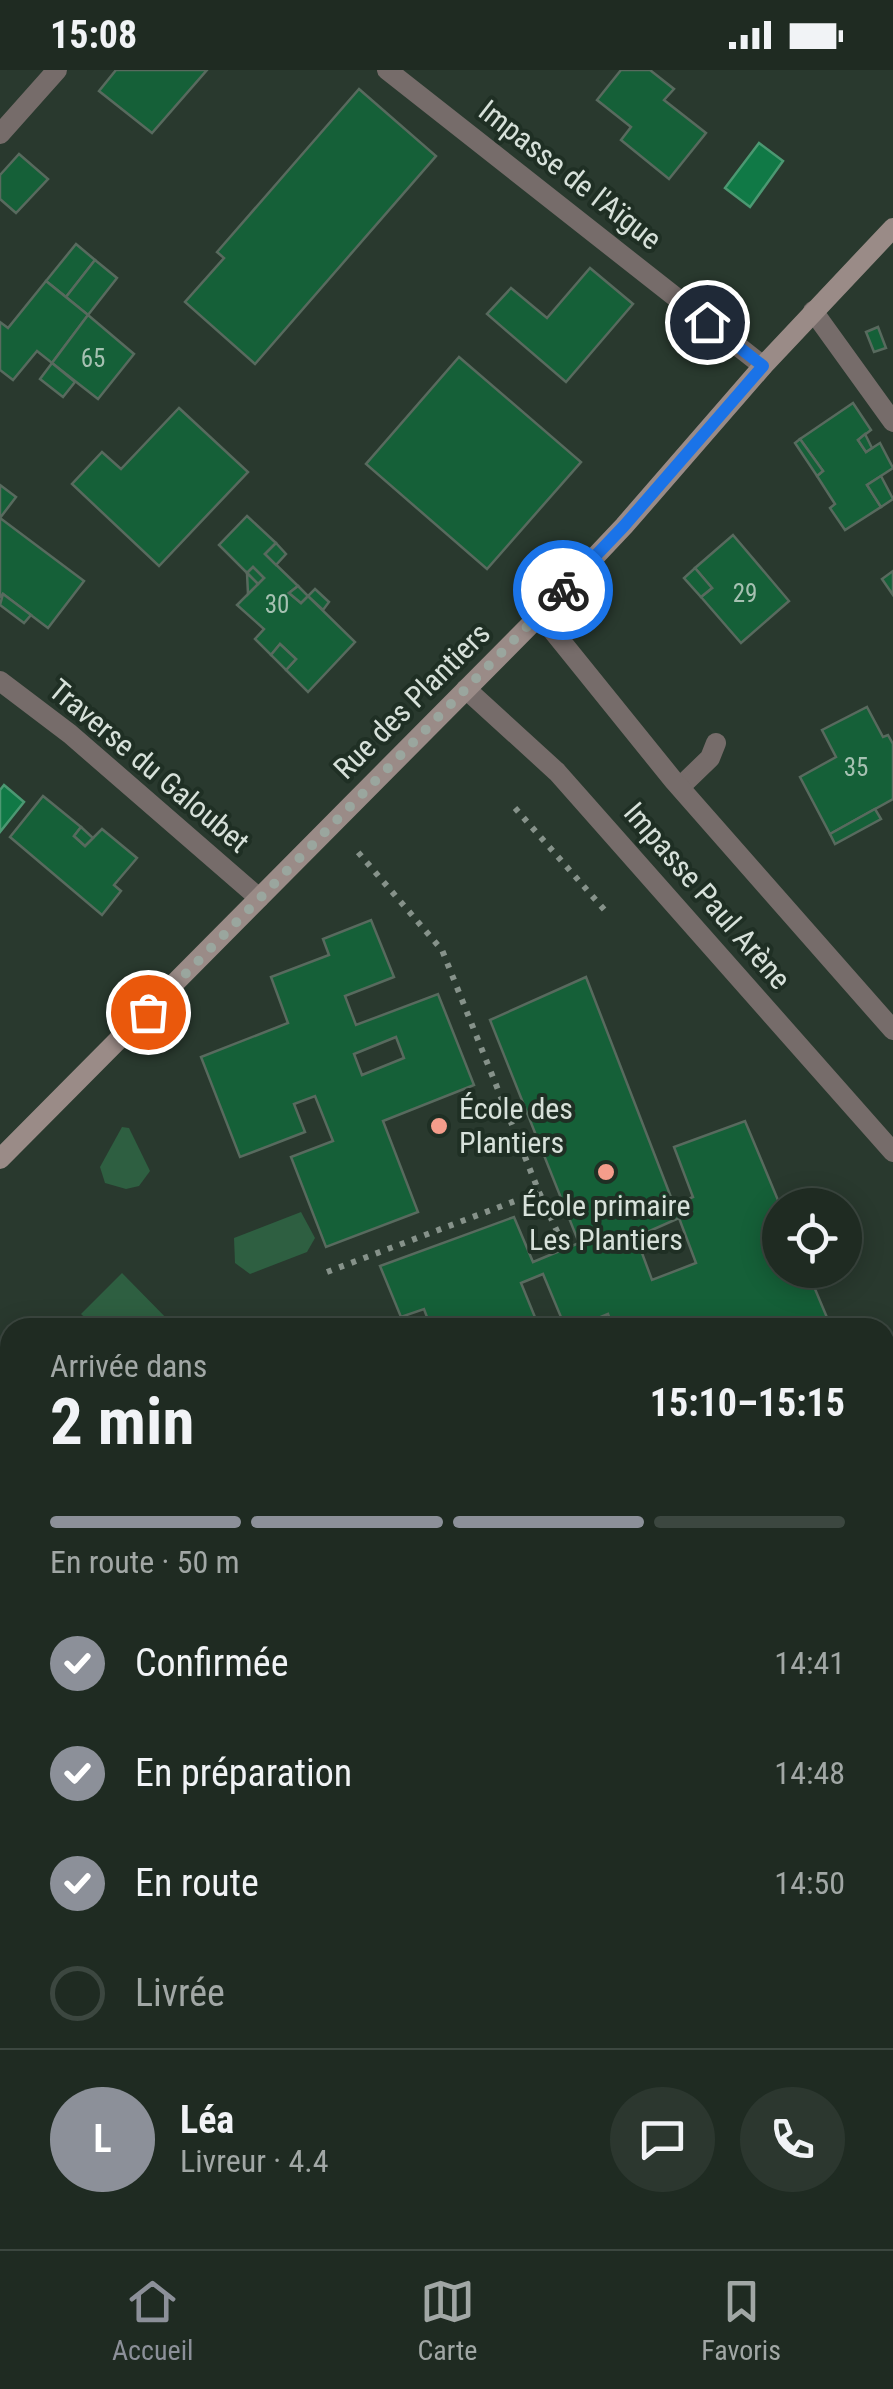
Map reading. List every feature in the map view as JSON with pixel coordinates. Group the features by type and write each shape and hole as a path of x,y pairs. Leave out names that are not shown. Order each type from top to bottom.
{"street":[{"path":"0,134 57,70"},
{"name":"Impasse de l'Aïgue","path":"387,70 763,366"},
{"name":"Rue des Plantiers","path":"0,1159 540,615 624,526 763,366 893,228"},
{"path":"814,312 893,422"},
{"name":"Impasse Paul Arène","path":"540,615 677,784 892,1026"},
{"name":"Traverse du Galoubet","path":"0,681 70,734 259,898"},
{"name":"Impasse Paul Arène","path":"466,689 557,772 893,1152"},
{"path":"677,784 710,758 716,743"}],"path":[{"path":"515,808 609,915"},
{"path":"357,852 442,950 562,1242"},
{"path":"327,1272 539,1192"}],"shaded area":[{"path":"759,143 783,161 750,207 725,188"},
{"path":"4,785 24,802 0,832 0,790"},
{"path":"122,1127 129,1128 150,1171 139,1186 126,1189 105,1183 100,1167"},
{"path":"301,1212 315,1238 307,1252 250,1274 235,1263 234,1238"},
{"path":"122,1273 166,1318 85,1318 81,1314"}],"building":[{"path":"116,70 207,70 152,133 99,91"},
{"path":"621,70 650,70 674,89 664,100 706,133 669,179 621,140 631,127 597,100"},
{"path":"359,89 436,156 255,364 185,302 224,258 217,252"},
{"path":"19,154 48,179 16,213 0,199 0,175"},
{"path":"76,244 95,260 66,297 46,281"},
{"path":"95,260 117,278 88,315 66,297"},
{"path":"590,268 633,304 566,382 487,314 511,288 547,318"},
{"path":"46,281 88,315 52,363 37,351 13,380 0,370 0,322 8,328"},
{"path":"88,315 134,354 98,399 52,363"},
{"path":"878,327 886,348 874,352 866,332"},
{"path":"459,357 581,462 487,569 366,464"},
{"path":"52,363 75,382 63,397 40,379"},
{"path":"853,403 871,430 858,440 866,452 880,443 893,468 867,485 881,507 845,530 830,508 835,504 817,476 823,471 800,439"},
{"path":"179,408 248,472 159,566 72,484 102,452 121,469"},
{"path":"865,434 872,448 866,452 858,440"},
{"path":"800,439 823,471 817,476 795,443"},
{"path":"881,476 893,499 881,507 867,485"},
{"path":"0,485 16,497 0,518"},
{"path":"247,516 276,543 265,554 298,586 289,593 301,603 308,596 355,642 308,692 286,670 296,659 280,644 271,655 255,639 264,629 237,605 264,578 253,567 247,573 219,545"},
{"path":"0,518 84,581 48,628 3,594 0,597"},
{"path":"733,535 789,601 741,643 701,597 712,588 695,568"},
{"path":"276,543 286,554 276,565 265,554"},
{"path":"253,567 264,578 258,584 247,573"},
{"path":"695,568 712,588 701,597 684,578"},
{"path":"893,571 893,595 882,579"},
{"path":"247,573 258,584 248,594"},
{"path":"298,586 308,596 301,603 289,593"},
{"path":"315,589 329,602 323,610 308,596"},
{"path":"3,594 31,615 24,623 0,605"},
{"path":"280,644 296,659 286,670 271,655"},
{"path":"867,707 883,737 888,735 893,744 893,799 830,834 800,777 836,757 822,730"},
{"path":"43,796 81,827 74,836 85,846 102,829 137,858 114,885 121,891 102,915 10,837"},
{"path":"875,809 881,819 835,844 830,834"},
{"path":"81,827 93,838 85,846 74,836"},
{"path":"371,920 394,977 345,996 356,1025 438,994 474,1085 383,1121 418,1212 326,1247 291,1157 333,1141 315,1096 294,1104 305,1132 240,1157 201,1057 288,1023 271,977 329,955 323,939","holes":["396,1037 404,1058 362,1075 354,1054"]},
{"name":"École primaire Les Plantiers","path":"586,977 674,1205 693,1197 674,1147 745,1121 773,1188 762,1188 762,1288 815,1288 827,1318 609,1318 608,1314 598,1318 559,1318 543,1274 521,1283 535,1318 427,1318 424,1309 401,1317 380,1266 514,1217 533,1262 579,1243 490,1020","holes":["679,1218 696,1263 652,1280 636,1237"]}],"way so far":[{"path":"148,1012 563,590"}],"place":[{"name":"École des Plantiers","path":"439,1126"},
{"name":"École primaire Les Plantiers","path":"606,1172"}],"route":[{"path":"563,590 763,366 707,322"}]}
